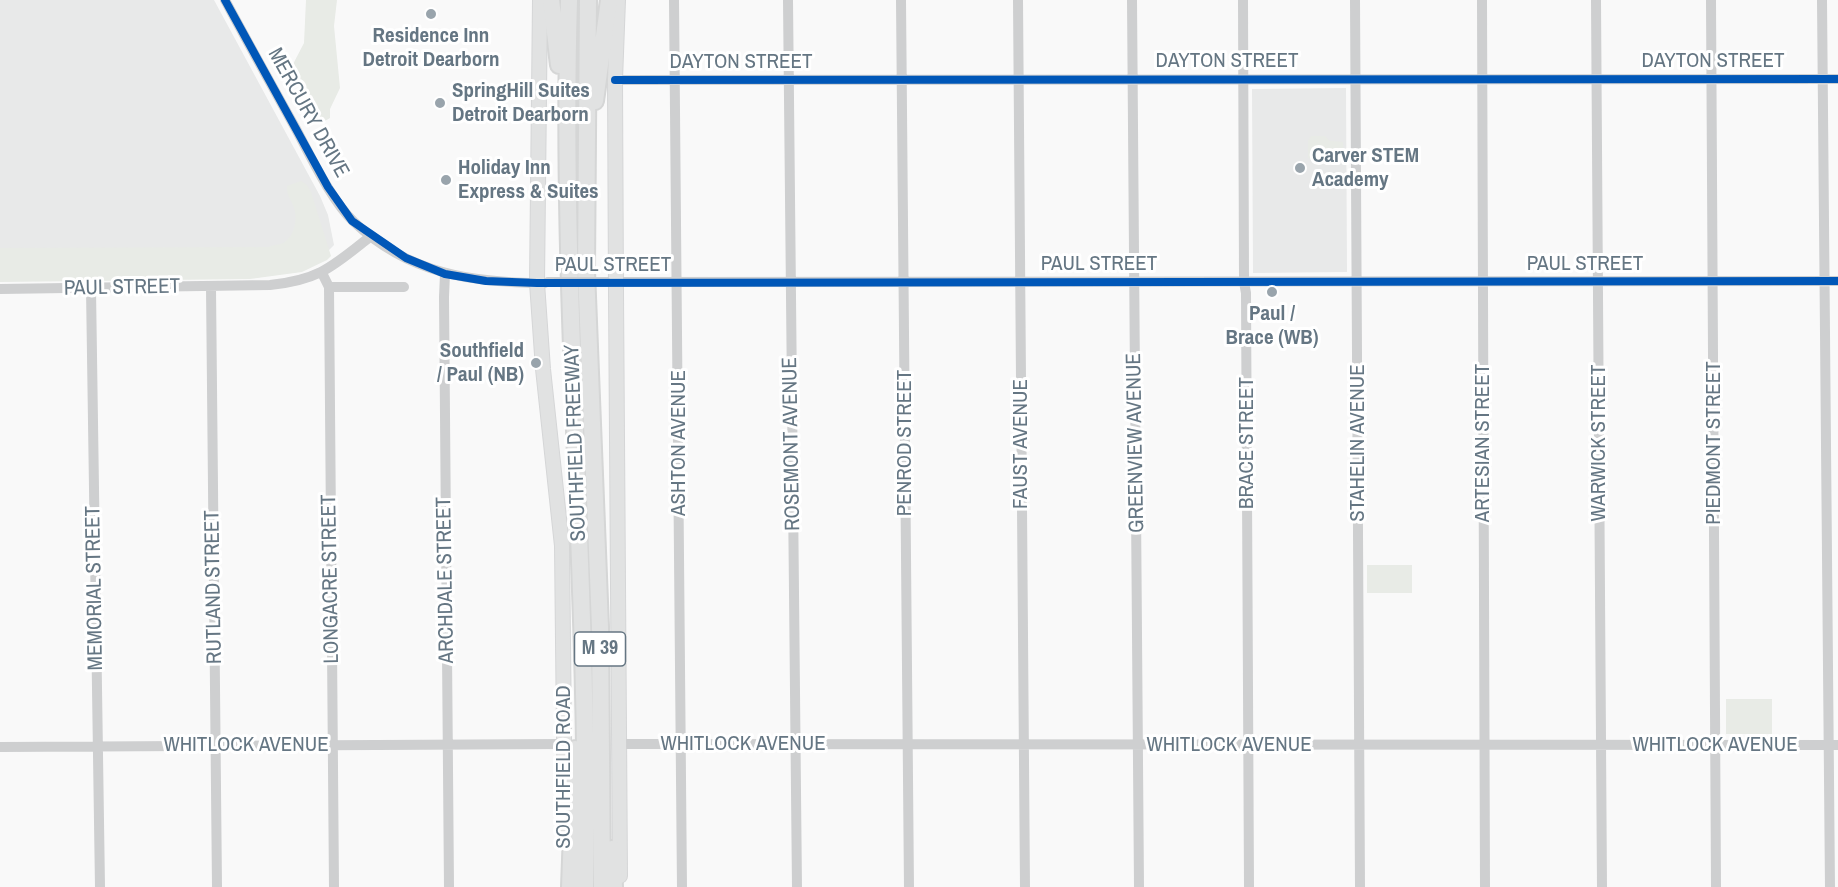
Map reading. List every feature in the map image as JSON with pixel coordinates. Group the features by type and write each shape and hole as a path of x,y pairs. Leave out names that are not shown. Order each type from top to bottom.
{"highway":[{"path":"551,0 558,61 567,92"},
{"name":"SOUTHFIELD FREEWAY","path":"569,0 567,92 572,370 582,589 585,887"},
{"name":"SOUTHFIELD FREEWAY","path":"588,0 586,271 600,627 602,887"},
{"path":"587,134 597,95 609,0"},
{"path":"570,887 577,675 582,644"},
{"path":"600,679 614,887"}],"main road":[{"name":"SOUTHFIELD ROAD","path":"540,0 543,369 562,546 565,887"},
{"path":"618,0 611,282 620,744 620,887"}],"street":[{"name":"MERCURY DRIVE","path":"225,0 328,187 352,221 371,236"},
{"name":"ASHTON AVENUE","path":"674,0 682,887"},
{"name":"ROSEMONT AVENUE","path":"788,0 797,887"},
{"name":"PENROD STREET","path":"901,0 909,887"},
{"name":"FAUST AVENUE","path":"1018,0 1025,887"},
{"name":"GREENVIEW AVENUE","path":"1132,0 1139,887"},
{"name":"BRACE STREET","path":"1243,0 1249,887"},
{"name":"STAHELIN AVENUE","path":"1355,0 1360,887"},
{"name":"ARTESIAN STREET","path":"1482,0 1485,887"},
{"name":"WARWICK STREET","path":"1596,0 1602,887"},
{"name":"PIEDMONT STREET","path":"1711,0 1716,887"},
{"path":"1822,0 1824,281 1833,745 1830,887"},
{"name":"DAYTON STREET","path":"615,80 1838,79"},
{"name":"PAUL STREET","path":"0,289 92,289 290,283 312,278 333,267 371,236 406,258 445,274 486,281 543,283 1838,281"},
{"name":"LONGACRE STREET","path":"321,273 328,287 334,887"},
{"name":"ARCHDALE STREET","path":"445,274 449,887"},
{"name":"RUTLAND STREET","path":"211,286 217,887"},
{"path":"328,287 404,287"},
{"name":"MEMORIAL STREET","path":"92,289 100,887"},
{"name":"WHITLOCK AVENUE","path":"0,747 564,744"},
{"name":"WHITLOCK AVENUE","path":"620,744 1833,745"}],"shaded area":[{"path":"0,0 214,0 320,196 328,215 334,245 320,259 0,274"},
{"path":"306,0 337,0 334,26 340,88 330,109 330,118 325,121 319,121 301,85 291,73 291,68 304,43"},
{"name":"Carver STEM Academy","path":"1346,88 1347,272 1253,273 1252,89"},
{"path":"1311,136 1325,136 1330,141 1343,142 1344,158 1308,158 1308,141"},
{"path":"301,181 311,192 331,256 302,272 250,279 0,282 0,248 268,247 281,244 290,237 295,223 295,213 288,196 287,186"},
{"path":"1367,565 1412,565 1412,593 1367,593"},
{"path":"1726,699 1772,699 1772,734 1726,734"}],"cycle path":[{"path":"225,0 328,187 352,221 406,258 445,274 486,281 537,283 1838,281"},
{"path":"615,80 1838,79"}],"place":[{"name":"Residence Inn Detroit Dearborn","path":"431,14"},
{"name":"SpringHill Suites Detroit Dearborn","path":"440,103"},
{"name":"Carver STEM Academy","path":"1300,168"},
{"name":"Holiday Inn Express & Suites","path":"446,180"},
{"name":"Paul / Brace (WB)","path":"1272,292"},
{"name":"Southfield / Paul (NB)","path":"536,363"}]}
